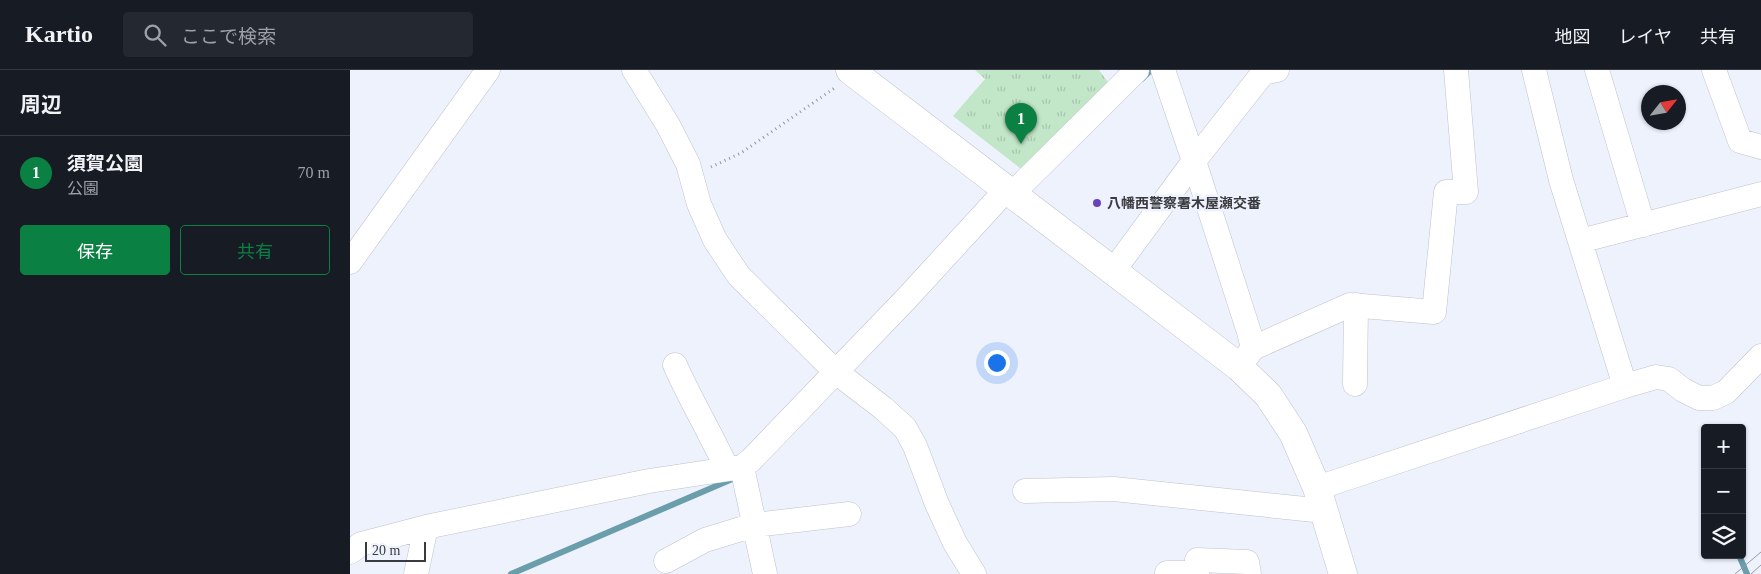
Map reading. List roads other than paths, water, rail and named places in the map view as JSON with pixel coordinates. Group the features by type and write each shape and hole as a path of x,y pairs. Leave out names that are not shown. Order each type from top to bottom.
{"street":[{"path":"350,262 488,70"},
{"path":"634,70 668,125 688,164 699,204 715,240 739,276 841,376 883,408 905,428 915,446 937,504 955,543 974,574"},
{"path":"350,552 361,544 426,528 649,481 739,471 841,376 907,298 1010,191 1137,70"},
{"path":"1163,70 1244,314 1246,357"},
{"path":"1114,270 1194,161 1263,73 1278,70"},
{"path":"1246,357 1350,305 1434,312 1446,192 1466,192 1456,70"},
{"path":"1534,70 1561,180 1625,386"},
{"path":"1597,70 1643,225"},
{"path":"1714,70 1740,141 1761,147"},
{"path":"852,72 1114,270 1246,357 1268,395 1293,432 1321,499 1343,574"},
{"path":"1580,241 1761,194"},
{"path":"1355,384 1356,305"},
{"path":"1025,491 1114,489 1321,499 1625,386 1656,377 1669,379 1683,390 1699,398 1713,398 1726,392 1761,356"},
{"path":"675,365 687,394 712,436 739,471 765,574"},
{"path":"666,561 705,540 754,525 848,514"},
{"path":"416,574 426,528"},
{"path":"1166,573 1197,573 1197,560 1247,562 1249,574"}],"waterway":[{"path":"1142,79 1151,70"},
{"path":"511,574 737,477"},
{"path":"1741,559 1747,574"}],"tram line":[{"path":"1735,574 1761,552"},
{"path":"1751,574 1761,565"}],"place":[{"name":"須賀公園","path":"1021,144"},
{"name":"八幡西警察署木屋瀬交番","path":"1097,203"}]}
